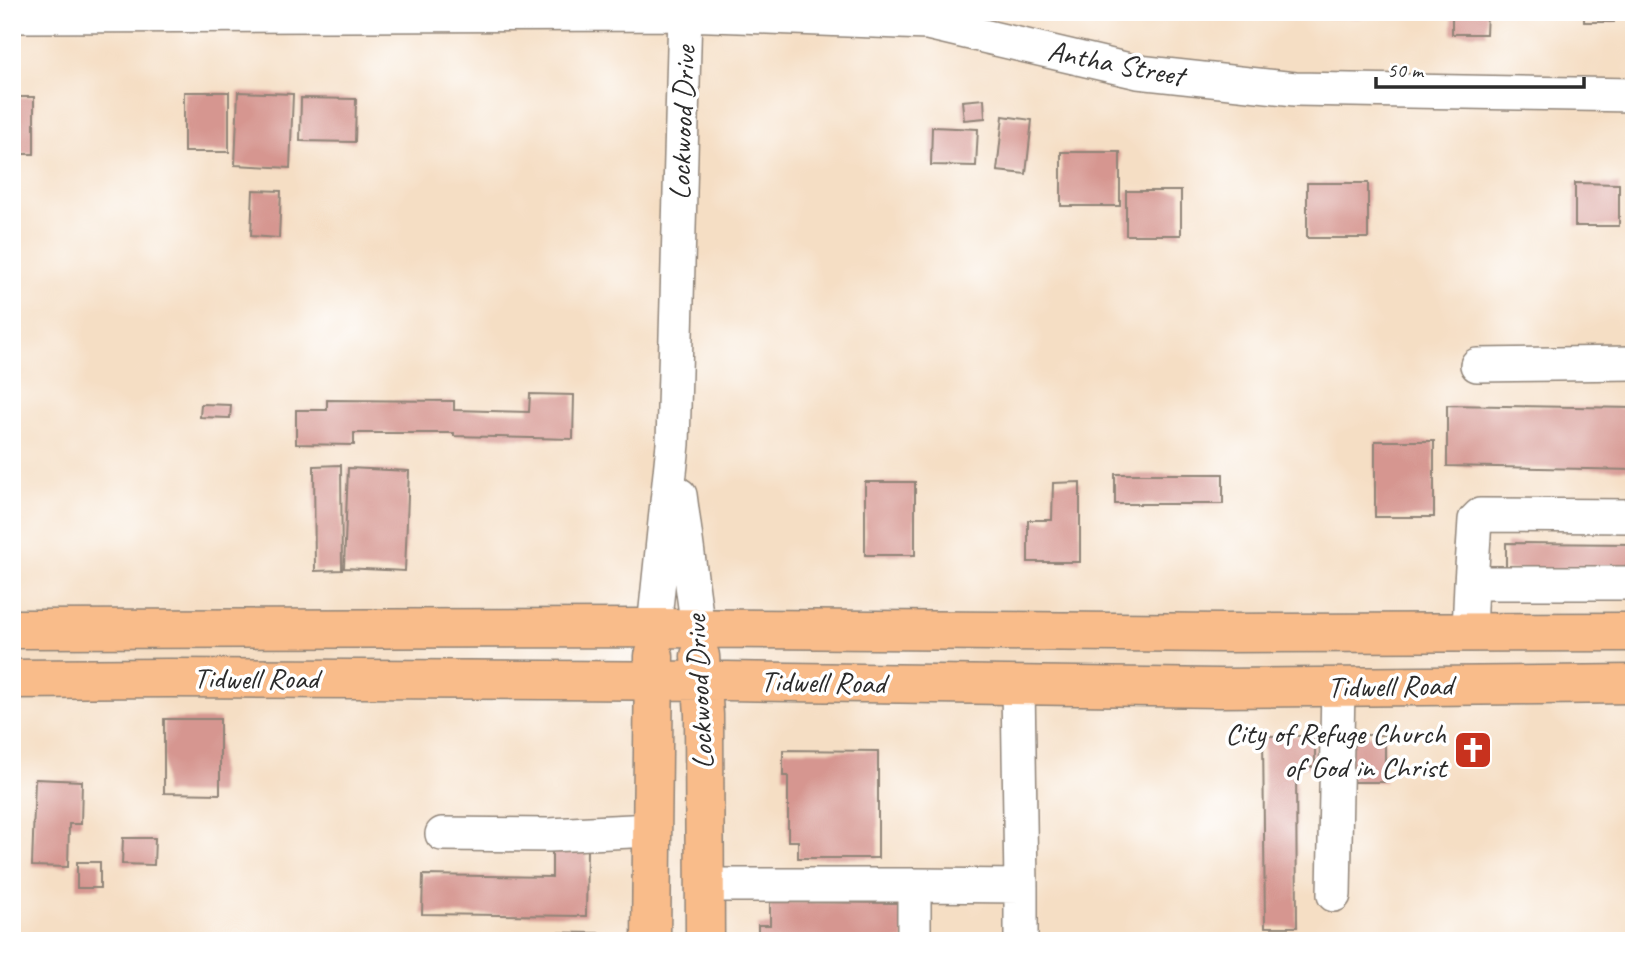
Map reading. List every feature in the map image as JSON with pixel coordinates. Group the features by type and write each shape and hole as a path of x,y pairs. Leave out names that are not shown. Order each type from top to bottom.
{"main road":[{"path":"170,628 170,678"},
{"name":"Tidwell Road","path":"12,629 654,628 1223,633 1634,632"},
{"name":"Lockwood Drive","path":"650,941 654,628"},
{"name":"Lockwood Drive","path":"698,629 704,715 705,941"},
{"path":"1219,688 1223,633"},
{"name":"Tidwell Road","path":"12,678 702,681 1219,688 1634,684"}],"street":[{"name":"Antha Street","path":"12,16 685,13 927,23 1138,72 1295,89 1634,95"},
{"name":"Lockwood Drive","path":"654,628 673,444 685,13"},
{"path":"1477,365 1634,363"},
{"name":"Lockwood Drive","path":"673,444 698,629"},
{"path":"1469,632 1475,520 1480,515 1634,516"},
{"path":"1471,583 1634,583"},
{"path":"1584,632 1585,583"},
{"path":"1018,685 1021,941"},
{"path":"1334,895 1338,687"},
{"path":"442,834 548,835 652,830"},
{"path":"705,885 1021,886"},
{"path":"914,885 914,941"}],"building":[{"path":"1312,12 1360,12 1360,18 1312,18"},
{"path":"1452,12 1487,12 1486,34 1452,34"},
{"path":"1584,12 1614,12 1614,22 1584,22"},
{"path":"184,92 229,92 229,152 184,152"},
{"path":"238,92 293,94 290,168 235,165"},
{"path":"12,97 34,97 34,154 12,154"},
{"path":"301,98 356,99 355,142 300,141"},
{"path":"984,99 985,118 964,120 962,101"},
{"path":"1003,116 1032,120 1026,174 997,171"},
{"path":"932,127 978,129 976,166 931,165"},
{"path":"1061,152 1120,152 1120,206 1061,206"},
{"path":"1307,183 1368,183 1368,238 1307,238"},
{"path":"1575,183 1619,184 1619,226 1575,226"},
{"path":"253,190 281,191 279,238 251,236"},
{"path":"1126,191 1181,191 1181,235 1126,235"},
{"path":"530,394 574,395 573,439 454,436 454,433 354,433 354,445 296,444 296,410 327,410 327,400 454,401 454,410 529,412"},
{"path":"201,404 231,405 230,418 200,417"},
{"path":"1447,405 1634,408 1634,470 1447,466"},
{"path":"1375,441 1434,441 1434,517 1375,517"},
{"path":"341,465 342,570 315,571 314,466"},
{"path":"348,468 409,471 405,571 344,568"},
{"path":"1115,474 1223,474 1223,504 1115,504"},
{"path":"865,482 915,482 915,555 865,555"},
{"path":"1080,482 1080,562 1028,562 1028,520 1052,520 1053,483"},
{"path":"1506,543 1634,544 1634,571 1506,570"},
{"path":"164,719 220,719 220,794 164,793"},
{"path":"1347,735 1385,735 1385,782 1347,782"},
{"path":"1263,736 1315,736 1315,767 1296,767 1297,927 1265,927"},
{"path":"783,750 878,751 878,858 798,858 798,841 788,841 788,776 783,776"},
{"path":"35,779 82,781 81,824 69,824 68,867 32,866"},
{"path":"123,838 155,838 154,865 122,864"},
{"path":"552,849 587,849 586,916 422,914 423,875 552,877"},
{"path":"77,862 100,862 100,888 77,888"},
{"path":"770,902 904,903 904,941 758,941 758,925 770,925"},
{"path":"517,932 598,933 597,941 517,941"}],"place":[{"name":"City of Refuge Church of God in Christ","path":"1473,750"}]}
